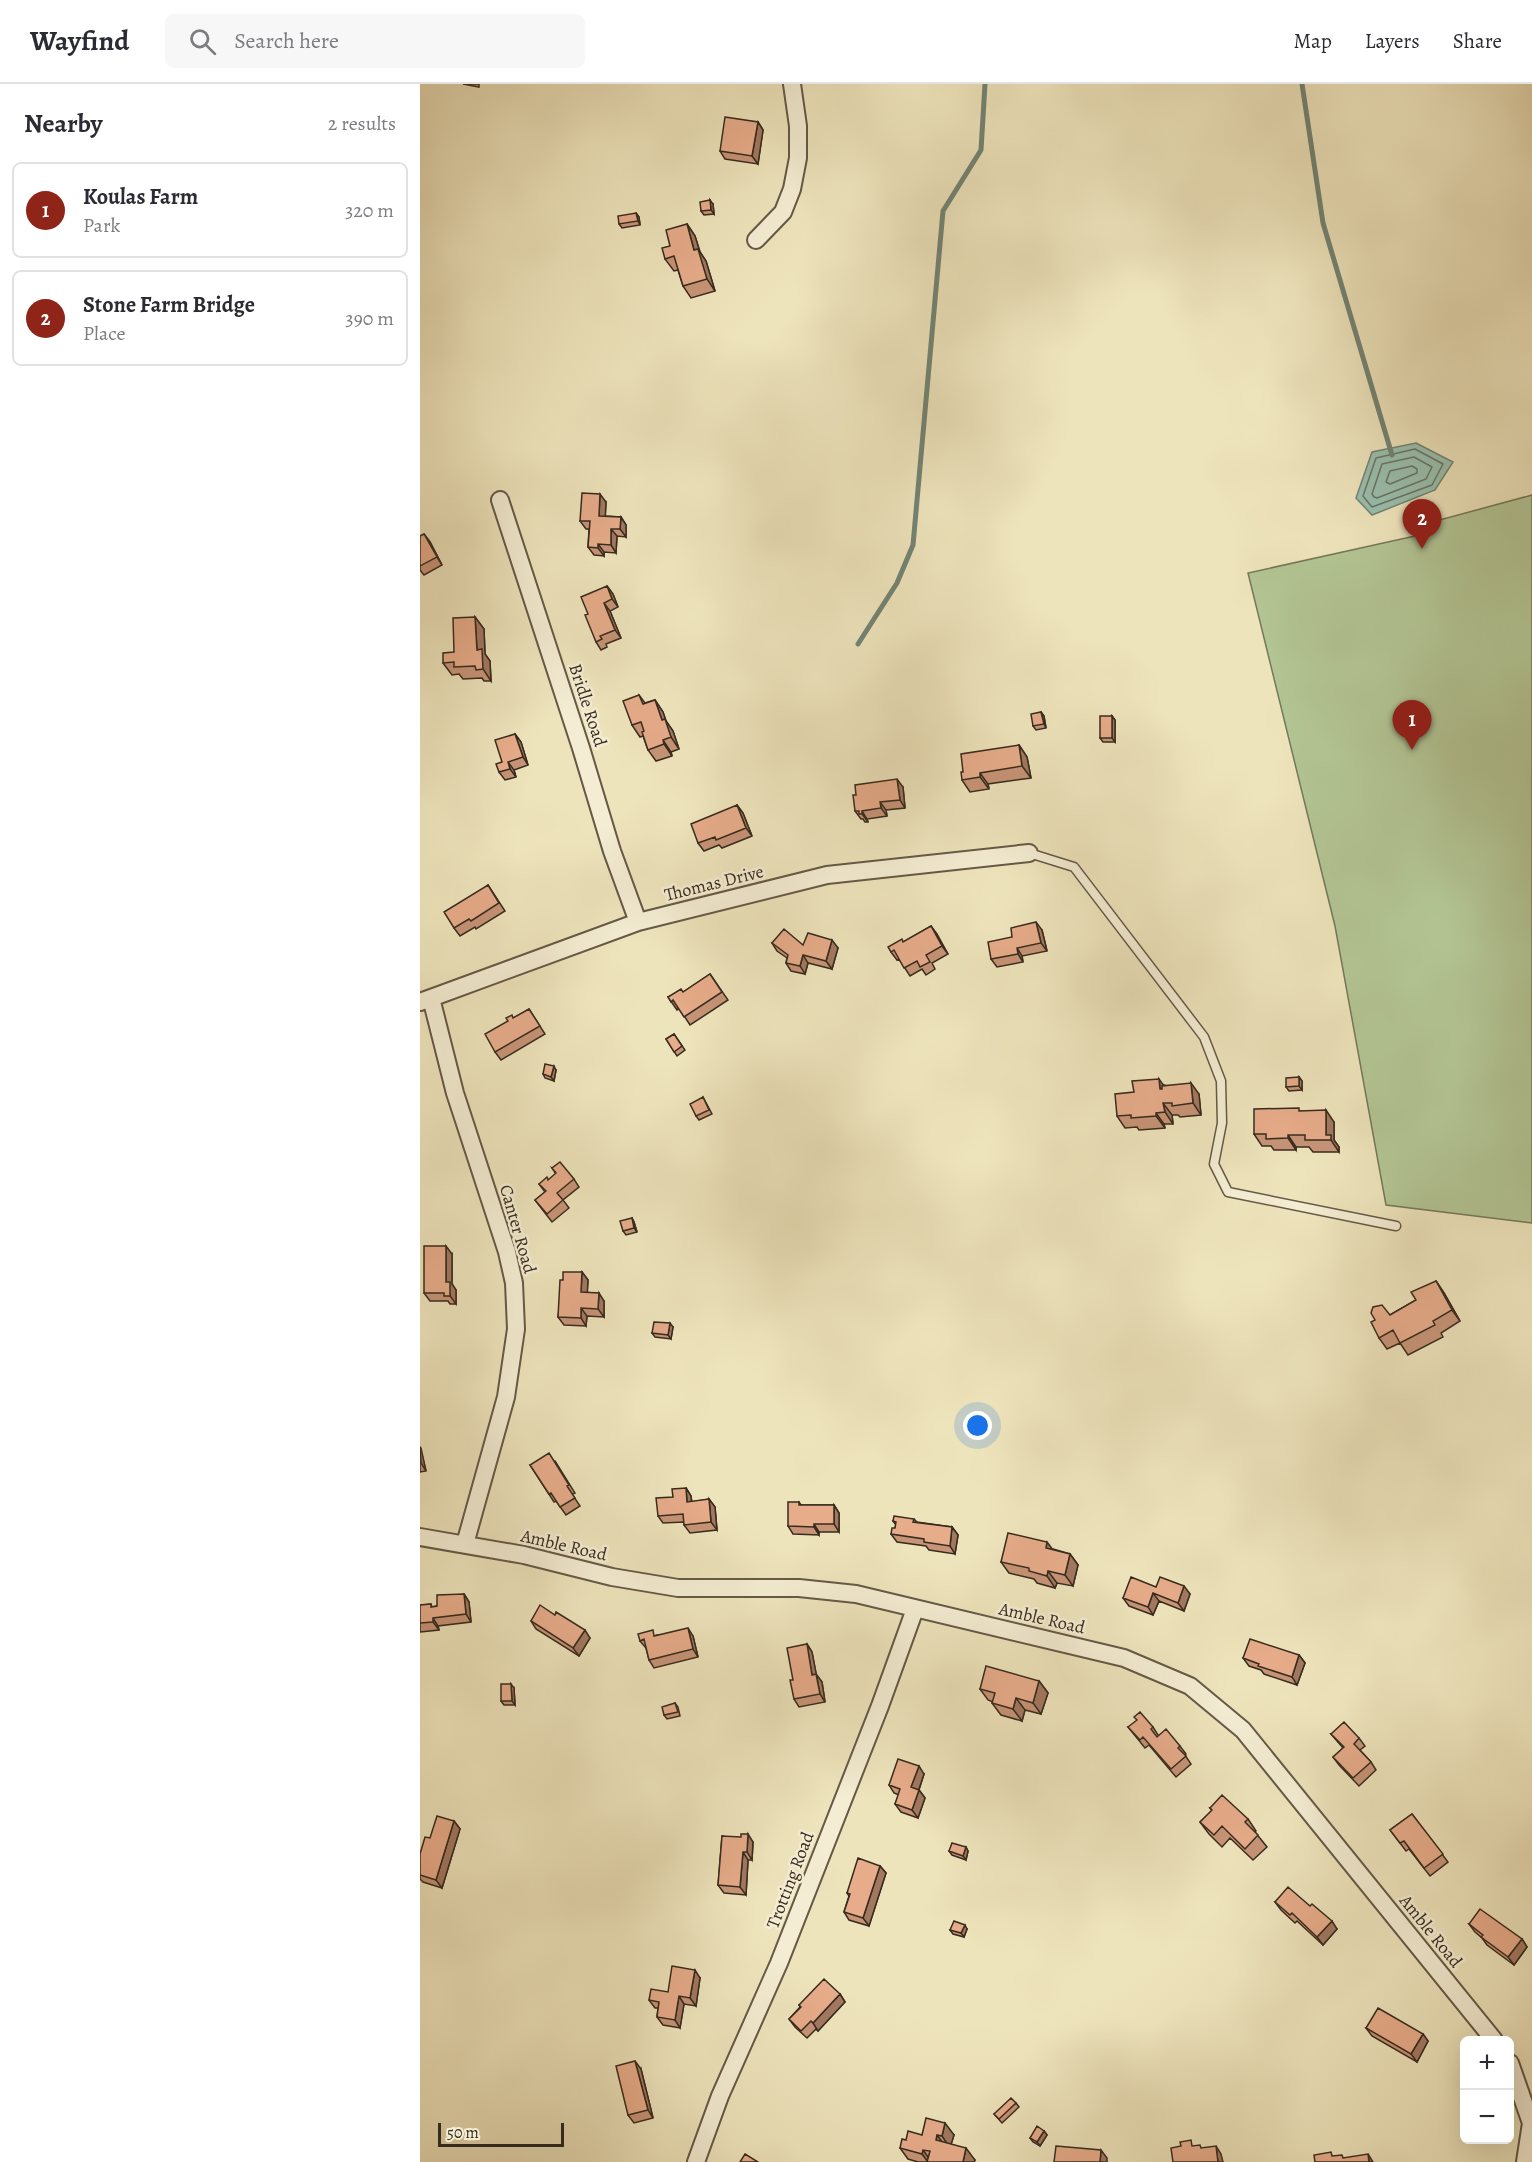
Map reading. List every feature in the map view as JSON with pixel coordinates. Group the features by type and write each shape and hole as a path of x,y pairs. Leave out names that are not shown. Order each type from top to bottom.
{"street":[{"path":"756,240 783,212 792,189 798,158 798,126 792,84"},
{"name":"Bridle Road","path":"500,500 578,738 612,851 638,922"},
{"name":"Thomas Drive","path":"425,1000 638,922 827,875 1029,852"},
{"name":"Canter Road","path":"425,1000 507,1252 514,1283 516,1329 506,1397 465,1544"},
{"name":"Amble Road","path":"420,1537 524,1555 612,1577 678,1588 799,1588 856,1594 1124,1658 1190,1686 1243,1730 1491,2036"},
{"name":"Trotting Road","path":"696,2162 720,2096 779,1963 876,1717 915,1609"},
{"path":"1514,2076 1531,2122 1525,2162"}],"lane":[{"path":"1029,852 1074,867 1204,1036 1221,1081 1222,1123 1214,1164 1228,1192 1396,1226"}],"shaded area":[{"path":"1532,495 1532,1223 1386,1205 1335,926 1248,573 1424,534 1421,525"}],"water":[{"path":"1416,443 1453,462 1435,490 1372,515 1356,498 1372,452"}],"building":[{"path":"725,117 758,122 752,156 720,151"},
{"path":"710,200 711,210 701,211 700,202"},
{"path":"636,213 638,221 619,224 618,216"},
{"path":"687,224 694,250 698,249 707,279 683,286 674,256 665,259 662,248 670,246 666,230"},
{"path":"582,493 600,494 599,516 621,517 620,529 611,529 611,545 598,544 598,548 588,547 590,521 580,521"},
{"path":"424,534 437,557 420,566 420,536"},
{"path":"607,586 612,599 604,603 615,630 600,636 602,639 596,642 585,615 588,614 581,597"},
{"path":"475,617 477,650 482,649 483,669 476,670 475,666 454,667 454,662 443,663 443,653 454,652 453,618"},
{"path":"639,695 643,704 655,700 671,737 663,740 664,744 648,750 641,722 632,725 623,701"},
{"path":"1041,712 1044,724 1033,726 1031,714"},
{"path":"1100,716 1112,716 1112,738 1100,738"},
{"path":"515,734 523,757 508,762 510,769 499,772 496,764 502,762 495,740"},
{"path":"1019,745 1022,766 980,773 980,777 962,780 961,754"},
{"path":"897,779 900,800 880,802 881,808 862,811 862,814 855,811 853,795 856,795 855,785"},
{"path":"737,805 746,828 716,840 715,837 698,843 691,824"},
{"path":"488,885 499,903 471,921 469,919 454,928 444,912"},
{"path":"1036,922 1041,943 1017,948 1018,954 991,959 988,942 1012,937 1011,928"},
{"path":"931,926 942,946 926,955 930,962 920,967 917,961 904,968 894,950 891,952 888,947 902,939 903,942"},
{"path":"784,929 803,945 808,933 832,940 826,961 803,955 800,966 786,963 788,955 772,943"},
{"path":"710,974 722,992 684,1017 673,1000 671,1002 668,997 681,989 683,992"},
{"path":"529,1009 540,1026 495,1052 485,1034 508,1021 506,1018 512,1015 513,1018"},
{"path":"674,1034 682,1046 674,1052 666,1039"},
{"path":"545,1064 554,1066 551,1077 543,1074"},
{"path":"1299,1077 1299,1086 1286,1087 1286,1078"},
{"path":"1159,1079 1160,1089 1162,1086 1191,1083 1193,1103 1172,1106 1172,1103 1163,1103 1165,1112 1156,1113 1156,1116 1131,1118 1131,1115 1117,1116 1115,1094 1134,1092 1132,1081"},
{"path":"703,1097 709,1110 696,1116 690,1104"},
{"path":"1299,1108 1299,1111 1326,1110 1326,1135 1331,1135 1331,1140 1305,1140 1305,1135 1266,1139 1266,1134 1254,1134 1254,1109"},
{"path":"560,1162 574,1179 557,1193 563,1200 547,1214 535,1200 546,1191 539,1184 556,1173 552,1168"},
{"path":"632,1218 634,1228 623,1231 620,1221"},
{"path":"424,1246 446,1246 446,1282 450,1282 450,1296 444,1296 444,1293 424,1293"},
{"path":"563,1272 582,1272 581,1292 599,1293 598,1309 581,1308 581,1318 558,1317 560,1280 563,1280"},
{"path":"1436,1281 1452,1310 1433,1321 1435,1325 1400,1343 1393,1330 1379,1338 1371,1322 1375,1320 1371,1313 1373,1307 1382,1305 1390,1315 1416,1300 1411,1292"},
{"path":"654,1322 670,1323 668,1335 652,1333"},
{"path":"549,1453 575,1498 560,1507 530,1465"},
{"path":"686,1488 687,1502 709,1499 711,1522 684,1525 683,1514 658,1516 656,1498 673,1497 672,1489"},
{"path":"788,1502 799,1502 799,1505 834,1505 834,1524 814,1524 814,1527 788,1526"},
{"path":"894,1516 914,1519 913,1522 952,1527 950,1546 891,1534 896,1522 893,1521"},
{"path":"1008,1533 1047,1542 1046,1548 1070,1554 1065,1575 1048,1571 1047,1576 1029,1571 1029,1568 1001,1562"},
{"path":"1131,1577 1156,1587 1160,1577 1184,1586 1178,1603 1153,1593 1148,1607 1123,1598"},
{"path":"464,1594 466,1614 433,1618 433,1622 420,1623 420,1605 437,1606 437,1595"},
{"path":"540,1605 585,1630 573,1648 531,1621"},
{"path":"688,1628 693,1649 649,1660 644,1639 640,1641 638,1634 653,1630 654,1636"},
{"path":"1250,1639 1299,1655 1292,1677 1258,1666 1259,1664 1243,1658"},
{"path":"807,1644 812,1675 816,1674 820,1694 794,1699 787,1648"},
{"path":"986,1666 1039,1681 1033,1703 1016,1698 1013,1709 992,1703 995,1693 980,1689"},
{"path":"501,1684 511,1684 512,1701 501,1701"},
{"path":"675,1703 678,1712 664,1715 662,1707"},
{"path":"1140,1712 1153,1727 1151,1729 1157,1737 1166,1729 1186,1756 1171,1769 1143,1737 1140,1740 1128,1727 1137,1720 1134,1717"},
{"path":"1344,1722 1359,1738 1354,1744 1371,1762 1353,1778 1333,1757 1344,1747 1331,1734"},
{"path":"898,1759 919,1766 911,1787 919,1790 912,1810 895,1804 900,1789 889,1785"},
{"path":"1222,1795 1248,1819 1245,1822 1258,1835 1245,1849 1222,1826 1214,1835 1200,1822"},
{"path":"1412,1814 1443,1854 1424,1868 1404,1841 1400,1843 1390,1830"},
{"path":"437,1816 454,1821 436,1880 420,1875 420,1854 425,1837 430,1838"},
{"path":"741,1834 748,1834 747,1852 743,1852 740,1887 718,1885 722,1836 741,1837"},
{"path":"952,1843 966,1847 963,1856 949,1851"},
{"path":"858,1858 880,1866 863,1918 844,1912 850,1894 847,1893"},
{"path":"1288,1887 1332,1921 1317,1937 1292,1913 1290,1915 1275,1902"},
{"path":"1480,1909 1522,1939 1508,1957 1481,1937 1483,1935 1469,1924"},
{"path":"954,1921 965,1925 961,1933 950,1930"},
{"path":"672,1966 695,1970 690,1998 679,1996 675,2020 657,2017 659,2002 649,2000 651,1989 668,1992"},
{"path":"824,1979 840,1994 813,2023 811,2021 801,2031 789,2019"},
{"path":"1378,2008 1423,2034 1411,2054 1366,2028"},
{"path":"635,2061 648,2110 628,2115 616,2066"},
{"path":"1011,2098 1016,2103 999,2119 994,2114"},
{"path":"926,2118 945,2123 942,2136 937,2135 936,2140 966,2148 963,2162 927,2162 930,2151 923,2150 922,2154 900,2148 902,2139 906,2140 908,2131 922,2135"},
{"path":"1037,2126 1044,2131 1037,2142 1030,2138"},
{"path":"1191,2140 1192,2146 1200,2145 1201,2148 1216,2146 1218,2162 1173,2162 1171,2148 1181,2146 1180,2142"},
{"path":"1056,2146 1101,2150 1100,2162 1054,2162"},
{"path":"1331,2152 1332,2156 1342,2155 1343,2158 1368,2154 1369,2162 1315,2162 1314,2155"},
{"path":"745,2154 758,2162 740,2162"}],"waterway":[{"path":"858,644 897,583 913,545 943,211 981,150 985,84"},
{"path":"1302,84 1323,223 1392,455"}],"place":[{"name":"Stone Farm Bridge","path":"1422,549"},
{"name":"Koulas Farm","path":"1412,750"}]}
